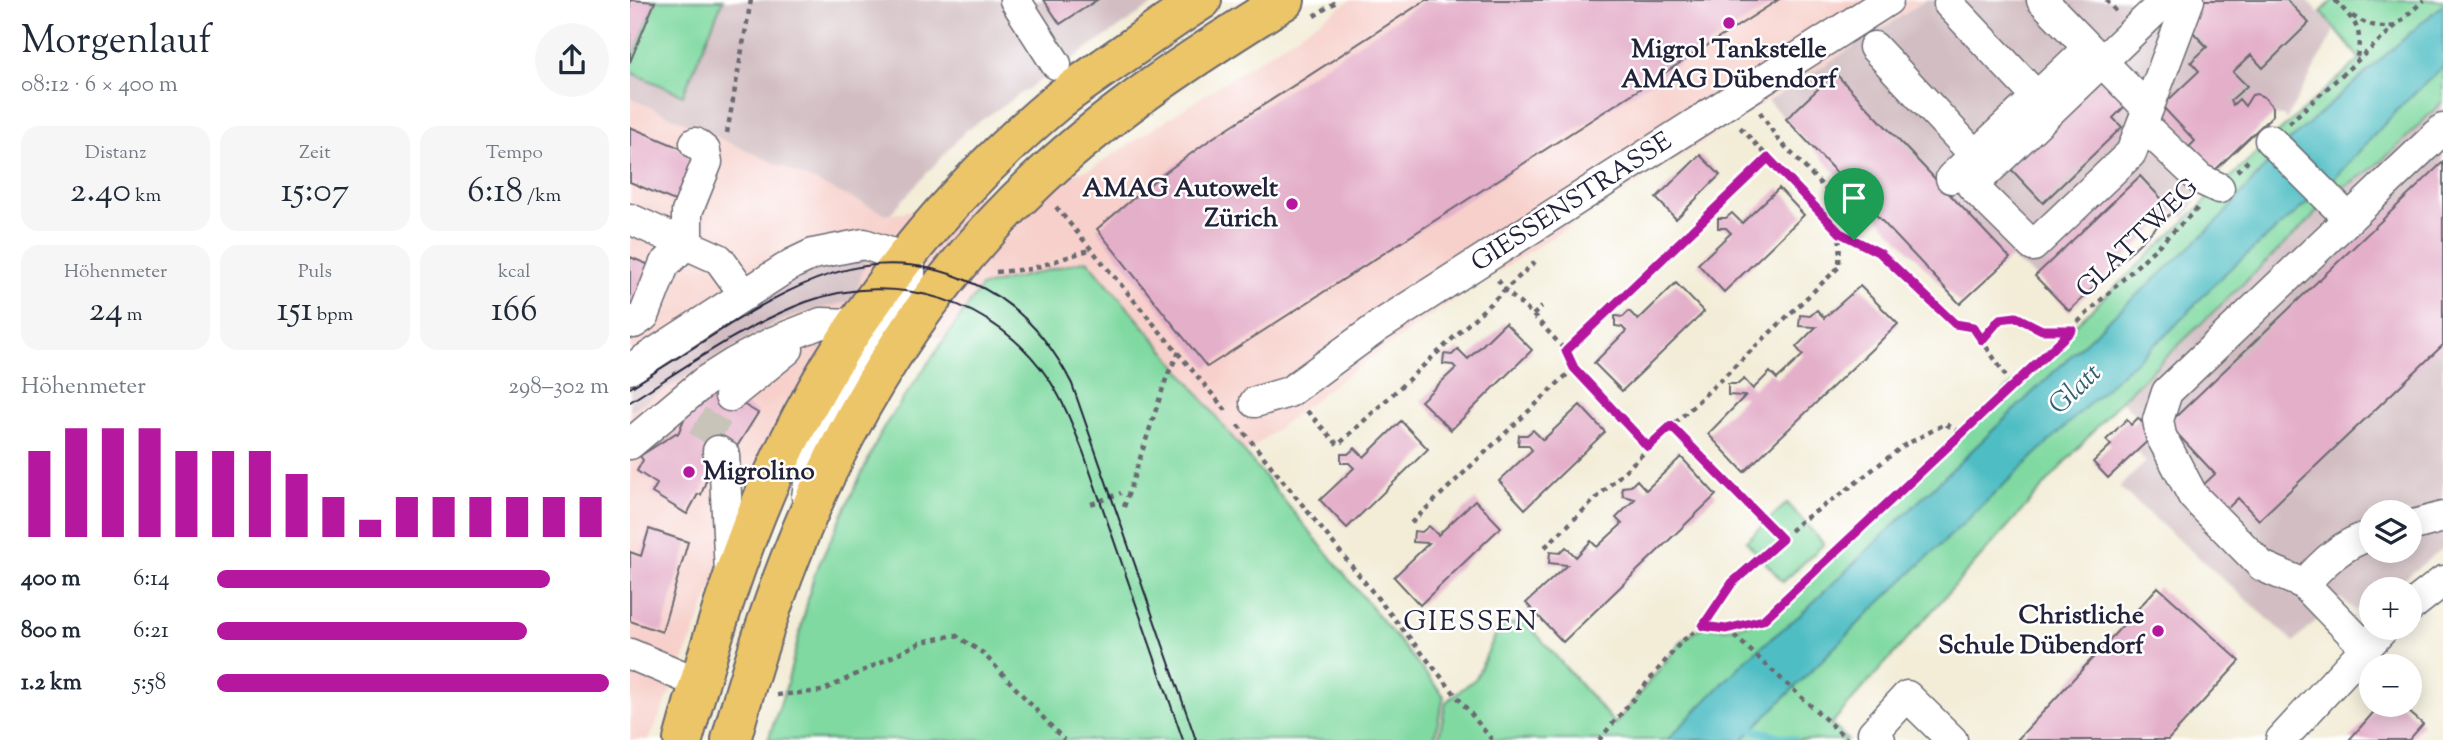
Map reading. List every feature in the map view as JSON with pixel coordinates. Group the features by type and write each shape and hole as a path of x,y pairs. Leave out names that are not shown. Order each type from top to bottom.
{"main road":[{"path":"683,740 730,582 773,475 815,391 838,323 905,258 935,221 991,162 1060,99 1202,0"},
{"path":"731,740 768,613 803,522 859,408 909,330 969,252 1041,177 1090,135 1192,58 1295,11"}],"street":[{"path":"1015,0 1056,64"},
{"name":"GIESSENSTRASSE","path":"1255,402 1289,392 1379,326 1888,0"},
{"path":"2042,0 2096,54 2200,179 2219,188"},
{"path":"2138,0 2096,54 1972,186 2033,246 2131,153 2189,0"},
{"path":"1951,178 2036,96 2166,0"},
{"path":"1949,4 2036,96"},
{"path":"1874,47 1975,155"},
{"path":"2359,626 2304,584 2262,566 2193,496 2161,436 2158,420 2167,393 2443,130"},
{"path":"630,322 634,323 644,316 664,265 687,243 687,212 706,162 705,151 695,143"},
{"path":"2275,145 2348,218"},
{"path":"630,219 719,259 746,295"},
{"path":"630,369 792,264 813,254 864,244 905,258 910,265 910,275 897,309 852,383 813,455 803,522"},
{"path":"730,396 838,323"},
{"path":"630,444 672,423 704,382 734,363 773,342 838,323"},
{"path":"718,451 724,455 730,582"},
{"path":"2422,523 2443,517"},
{"path":"2304,584 2329,557 2359,540"},
{"path":"2422,598 2443,581"},
{"path":"2281,740 2373,640"},
{"path":"630,654 699,683"},
{"path":"1880,740 1873,733 1907,696 1952,740"}],"path":[{"path":"726,140 751,0"},
{"path":"1295,11 1339,0"},
{"path":"2335,0 2365,24 2382,28 2398,26"},
{"name":"GLATTWEG","path":"1703,626 1726,629 1763,620 2219,188 2275,145 2356,63 2424,0"},
{"path":"2352,16 2361,38 2356,63"},
{"path":"1754,104 1777,138 1853,218 1854,240"},
{"path":"1731,118 1840,233 1880,253 1955,324 1973,327 2012,385"},
{"path":"1566,351 1768,158"},
{"path":"1046,214 1055,205 1179,352 1492,740"},
{"path":"1545,547 1839,267 1840,233"},
{"path":"1001,263 992,272 1031,269 1092,249"},
{"path":"1301,405 1338,445 1506,291 1542,254"},
{"path":"1491,272 1506,291 1533,315 1566,351 1574,368 1648,447"},
{"path":"1533,315 1542,307"},
{"path":"1982,340 2000,319 2016,317 2042,330 2072,330"},
{"path":"1124,507 1167,376 1179,352"},
{"path":"1410,523 1574,368"},
{"path":"1600,740 1682,641 1703,626 1732,583 1800,522 1903,446 1945,424 1963,433"},
{"path":"1671,426 1782,539"},
{"path":"1091,504 1121,493"},
{"path":"1726,629 1848,740"},
{"path":"775,695 822,691 922,642 955,635 983,653 1064,740"},
{"path":"772,706 780,682"}],"shaded area":[{"path":"630,0 1160,0 965,131 889,215 630,98"},
{"path":"1351,0 1925,0 1447,304 1333,385 1249,451 851,306 757,473 678,674 649,740 630,740 630,411 745,340 803,313 866,257 630,376 630,98 889,215 1091,169"},
{"path":"1926,0 2307,0 2335,30 2286,120 2283,116 2273,115 2213,172 2203,170 2194,204 2185,218 2173,211 2069,311 2035,276 2010,258 1960,304 1768,101"},
{"path":"2443,101 2443,548 2406,577 2359,577 2359,610 2355,610 2340,598 2294,642 2119,487 2146,462 2136,451 2154,435 2121,400 2311,219 2321,201 2387,156"},
{"path":"867,257 854,300 803,313 775,324 630,411 630,376 801,268"}],"green space":[{"path":"651,0 723,0 683,95 630,72 630,62 655,2"},
{"path":"2333,0 2443,0 2443,101 2375,166 2346,185 2332,190 2311,219 2121,400 1831,724 1848,740 1438,740 1446,702 1476,678 1500,625 1526,622 1615,724 1682,641 1703,626 1726,629 1764,620 2270,140 2360,59 2321,12"},
{"path":"1087,260 1166,352 1444,696 1434,740 768,740 787,684 814,575 883,428 981,287"},
{"path":"1787,503 1824,544 1783,582 1746,541"}],"water":[{"name":"Glatt","path":"2443,4 2443,67 2403,104 2327,186 2223,275 2170,331 2111,383 1870,612 1742,740 1667,740 1749,657 1800,615 2106,322 2220,219 2280,149"}],"building":[{"path":"630,0 655,2 630,62"},
{"path":"1044,0 1097,0 1060,24"},
{"name":"AMAG Autowelt Zürich","path":"1426,0 1778,0 1207,367 1097,229 1155,180 1211,139"},
{"path":"2199,0 2287,0 2309,23 2263,68 2251,55 2233,72 2247,86 2230,101 2233,105 2239,99 2245,106 2252,95 2257,94 2273,107 2273,115 2213,172 2189,147 2195,141 2162,106 2199,71 2191,62 2207,47 2189,28"},
{"path":"1835,73 2010,258 1960,304 1786,119"},
{"path":"2100,81 2125,106 2113,118 2122,127 2043,203 2010,168"},
{"path":"630,127 697,155 677,202 630,182"},
{"path":"1700,155 1720,175 1676,219 1656,198"},
{"path":"2443,162 2443,345 2259,520 2238,498 2224,512 2201,487 2215,474 2168,424"},
{"path":"2140,176 2173,211 2069,311 2035,276"},
{"path":"1779,188 1804,215 1724,292 1698,264 1731,233 1726,228 1718,228 1718,218 1726,218 1732,213 1742,223"},
{"path":"630,257 654,267 630,312"},
{"path":"1676,283 1704,312 1622,391 1594,363 1626,331 1615,326 1615,316 1623,317 1629,311 1638,320"},
{"path":"1860,286 1898,324 1744,472 1708,434 1745,396 1728,395 1728,384 1738,384 1744,379 1753,389 1770,372 1777,379 1803,355 1796,347 1816,327 1799,326 1800,315 1810,316 1817,310 1824,318"},
{"path":"1505,323 1532,350 1451,430 1421,401 1456,368 1443,364 1444,354 1452,355 1458,349 1468,359"},
{"path":"707,383 758,413 736,448 714,458 701,495 698,494 687,514 652,493 657,484 637,471 643,460 640,456 678,434 684,419"},
{"path":"1580,405 1605,432 1525,509 1499,481 1532,450 1528,445 1518,445 1519,435 1527,435 1533,430 1543,440"},
{"path":"2138,418 2154,435 2108,478 2093,462 2111,445 2106,440 2127,419 2131,425"},
{"path":"1401,421 1428,449 1347,528 1320,500 1354,468 1349,463 1341,463 1341,454 1348,454 1355,448 1364,457"},
{"path":"1681,457 1716,495 1563,642 1526,603 1567,565 1549,563 1550,552 1560,553 1566,547 1576,557 1591,541 1597,547 1622,524 1616,518 1635,499 1623,496 1622,487 1631,486 1637,480 1646,490"},
{"path":"1475,500 1501,527 1420,605 1394,577 1429,543 1413,542 1414,531 1422,532 1429,526 1438,535"},
{"path":"649,529 688,542 662,632 630,621 630,552 641,556"},
{"path":"2158,587 2240,661 2168,740 2017,740"},
{"path":"2369,717 2415,717 2423,724 2409,740 2349,740"}],"waterway":[{"path":"1742,727 1793,740"}],"tunnel":[{"path":"702,441 730,396"}],"tram line":[{"path":"630,388 786,292 844,270 873,265 904,265 935,270 985,289 1016,310 1042,336 1072,384 1196,740"},
{"path":"630,402 760,323 806,302 840,293 875,289 909,291 942,299 974,312 1002,330 1028,353 1050,381 1065,408 1084,454 1183,740"}],"place":[{"name":"Migrol Tankstelle AMAG Dübendorf","path":"1729,23"},
{"name":"AMAG Autowelt Zürich","path":"1292,204"},
{"name":"Migrolino","path":"689,472"},
{"name":"Christliche Schule Dübendorf","path":"2158,631"}],"district":[{"name":"GIESSEN","path":"1471,623"}],"route":[{"path":"1768,158 1840,233 1854,240 1880,253 1955,324 1973,327 1982,340 2000,319 2016,317 2042,330 2072,330 1763,620 1726,629 1703,626 1732,583 1782,539 1671,426 1648,447 1574,368 1566,351 1768,158"}]}
